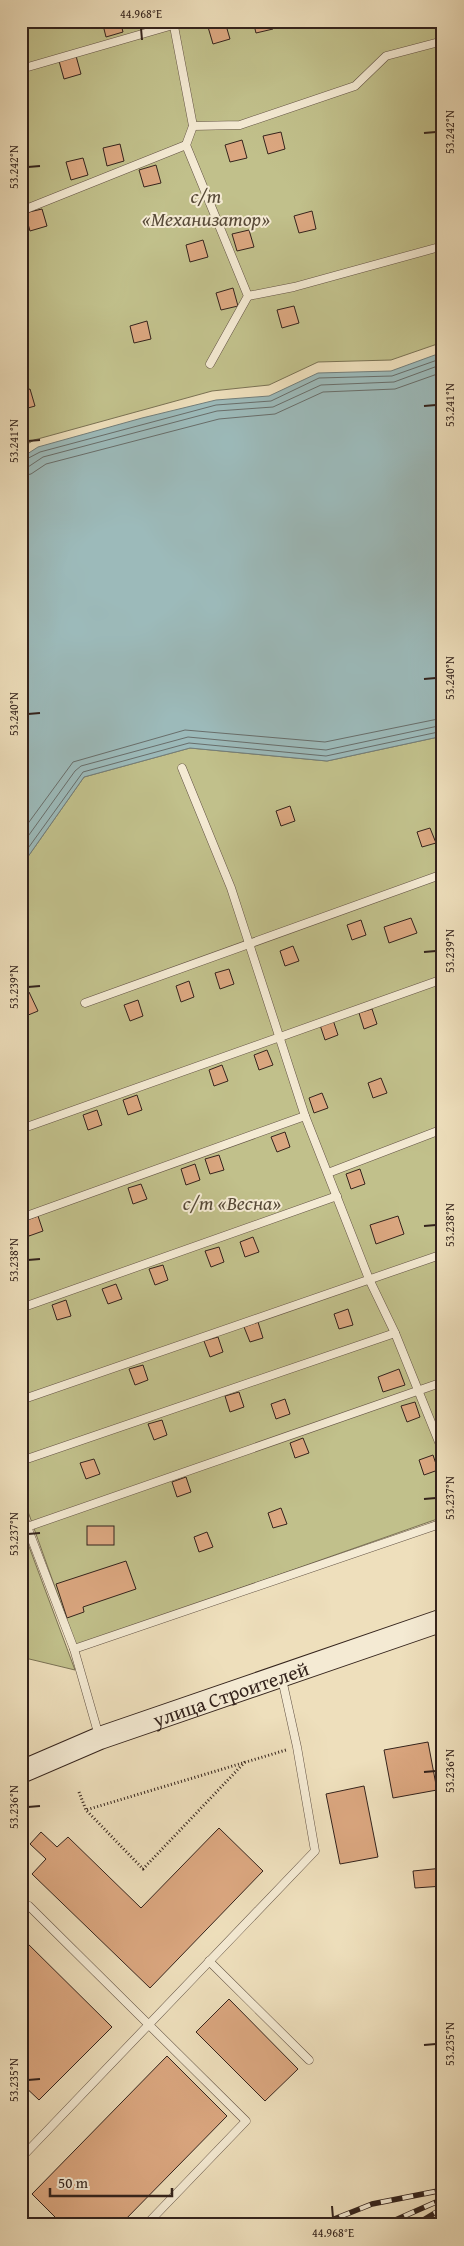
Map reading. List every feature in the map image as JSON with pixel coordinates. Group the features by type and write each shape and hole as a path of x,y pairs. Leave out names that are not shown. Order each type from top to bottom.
{"main road":[{"name":"улица Строителей","path":"21,1772 100,1738 443,1620"}],"lane":[{"path":"21,68 173,23 187,21"},
{"path":"173,23 193,126 186,145 248,296"},
{"path":"193,126 240,125 355,86 386,56 443,41"},
{"path":"21,211 186,145"},
{"path":"210,364 248,296 294,287 443,246"},
{"path":"182,768 231,888 305,1116 369,1279 395,1333 442,1448"},
{"path":"85,1003 443,874"},
{"path":"21,1129 280,1035 443,979"},
{"path":"21,1218 305,1116"},
{"path":"328,1173 443,1130"},
{"path":"21,1308 337,1196"},
{"path":"21,1400 443,1254"},
{"path":"21,1461 395,1333"},
{"path":"27,1527 443,1382"},
{"path":"21,1511 74,1649 100,1738"},
{"path":"74,1649 443,1523"},
{"path":"21,2158 315,1851 297,1747 281,1676"},
{"path":"29,1906 246,2121 146,2225"},
{"path":"209,1962 309,2060"},
{"path":"21,2214 29,2225"}],"path":[{"path":"86,1810 297,1747"},
{"path":"79,1792 86,1810 143,1869 245,1762"}],"green space":[{"name":"с/т «Механизатор»","path":"21,21 443,21 443,342 391,360 318,362 269,385 212,391 34,440 21,448"},
{"name":"с/т «Весна»","path":"443,736 443,1517 76,1646 21,1492 21,873 27,858 84,777 190,748 327,761"},
{"path":"21,1525 75,1670 21,1657"}],"water":[{"path":"443,352 443,736 327,761 190,748 84,777 27,858 21,873 21,458 38,447 142,418 216,400 269,396 318,373 391,371"}],"building":[{"path":"102,21 120,21 123,32 106,37"},
{"path":"253,21 271,21 273,29 256,33"},
{"path":"280,21 298,21 281,26"},
{"path":"225,22 230,39 213,44 208,27"},
{"path":"76,56 81,74 64,79 59,61"},
{"path":"281,132 285,149 268,154 263,136"},
{"path":"242,140 247,158 230,162 225,145"},
{"path":"120,144 124,161 107,166 103,148"},
{"path":"83,158 88,175 71,180 66,162"},
{"path":"156,165 161,183 144,187 139,170"},
{"path":"42,209 47,226 30,231 25,213"},
{"path":"312,211 316,229 299,233 294,216"},
{"path":"249,230 254,247 237,251 232,234"},
{"path":"203,240 208,257 190,262 186,245"},
{"path":"233,288 238,306 221,310 216,293"},
{"path":"294,306 299,323 282,328 277,310"},
{"path":"147,321 151,339 134,343 130,326"},
{"path":"30,389 35,406 21,410 21,391"},
{"path":"290,806 295,821 281,826 276,811"},
{"path":"430,828 436,843 422,847 417,832"},
{"path":"411,918 417,933 389,943 384,927"},
{"path":"361,920 366,935 352,940 347,925"},
{"path":"293,946 299,961 285,966 280,951"},
{"path":"229,969 234,984 220,989 215,973"},
{"path":"189,981 194,997 181,1002 176,986"},
{"path":"29,992 38,1011 21,1018 21,995"},
{"path":"138,1000 143,1016 130,1021 124,1005"},
{"path":"372,1009 377,1024 364,1029 359,1013"},
{"path":"333,1020 338,1035 325,1040 320,1025"},
{"path":"267,1050 273,1065 259,1070 254,1055"},
{"path":"222,1065 228,1081 214,1086 209,1070"},
{"path":"381,1078 387,1093 373,1098 368,1083"},
{"path":"322,1093 328,1108 314,1113 309,1098"},
{"path":"137,1095 142,1110 128,1115 123,1100"},
{"path":"97,1110 102,1125 88,1130 83,1115"},
{"path":"285,1132 290,1147 277,1152 271,1137"},
{"path":"443,1154 443,1169 438,1156"},
{"path":"219,1155 224,1170 210,1174 205,1159"},
{"path":"195,1164 200,1180 186,1185 181,1169"},
{"path":"360,1169 365,1184 351,1189 346,1174"},
{"path":"141,1184 147,1199 133,1204 128,1188"},
{"path":"38,1216 43,1231 29,1236 24,1221"},
{"path":"398,1216 404,1234 376,1244 370,1225"},
{"path":"253,1237 259,1252 245,1257 240,1242"},
{"path":"219,1247 224,1262 211,1267 205,1251"},
{"path":"163,1265 168,1280 155,1285 149,1269"},
{"path":"116,1284 122,1299 108,1304 102,1289"},
{"path":"66,1300 71,1316 57,1320 52,1305"},
{"path":"348,1309 353,1325 339,1329 334,1314"},
{"path":"258,1322 263,1338 250,1342 244,1327"},
{"path":"218,1337 223,1352 210,1357 204,1341"},
{"path":"143,1365 148,1380 135,1385 129,1369"},
{"path":"399,1369 405,1385 383,1392 378,1377"},
{"path":"239,1392 244,1407 230,1412 225,1396"},
{"path":"285,1399 290,1414 276,1419 271,1404"},
{"path":"415,1402 420,1417 407,1422 401,1406"},
{"path":"162,1420 167,1435 154,1440 148,1424"},
{"path":"303,1438 309,1453 295,1458 290,1443"},
{"path":"433,1455 438,1470 424,1475 419,1460"},
{"path":"94,1459 100,1474 86,1479 80,1463"},
{"path":"186,1477 191,1492 177,1497 172,1482"},
{"path":"281,1508 287,1524 273,1528 268,1513"},
{"path":"87,1526 114,1526 114,1545 87,1545"},
{"path":"207,1532 213,1547 199,1552 194,1537"},
{"path":"21,1555 26,1570 21,1571"},
{"path":"126,1561 136,1589 83,1607 84,1612 67,1618 56,1584"},
{"path":"428,1742 437,1790 393,1798 384,1750"},
{"path":"364,1786 378,1857 340,1864 326,1794"},
{"path":"219,1828 263,1871 150,1988 32,1874 46,1859 30,1844 41,1832 57,1847 68,1837 141,1908"},
{"path":"443,1868 443,1886 415,1888 413,1871"},
{"path":"21,1937 112,2027 39,2100 21,2083"},
{"path":"229,1999 298,2069 265,2101 196,2032"},
{"path":"167,2056 227,2116 120,2225 63,2225 32,2194"}],"railway":[{"path":"319,2225 372,2204 443,2190"},
{"path":"384,2225 443,2199"},
{"path":"415,2225 443,2208"}]}
